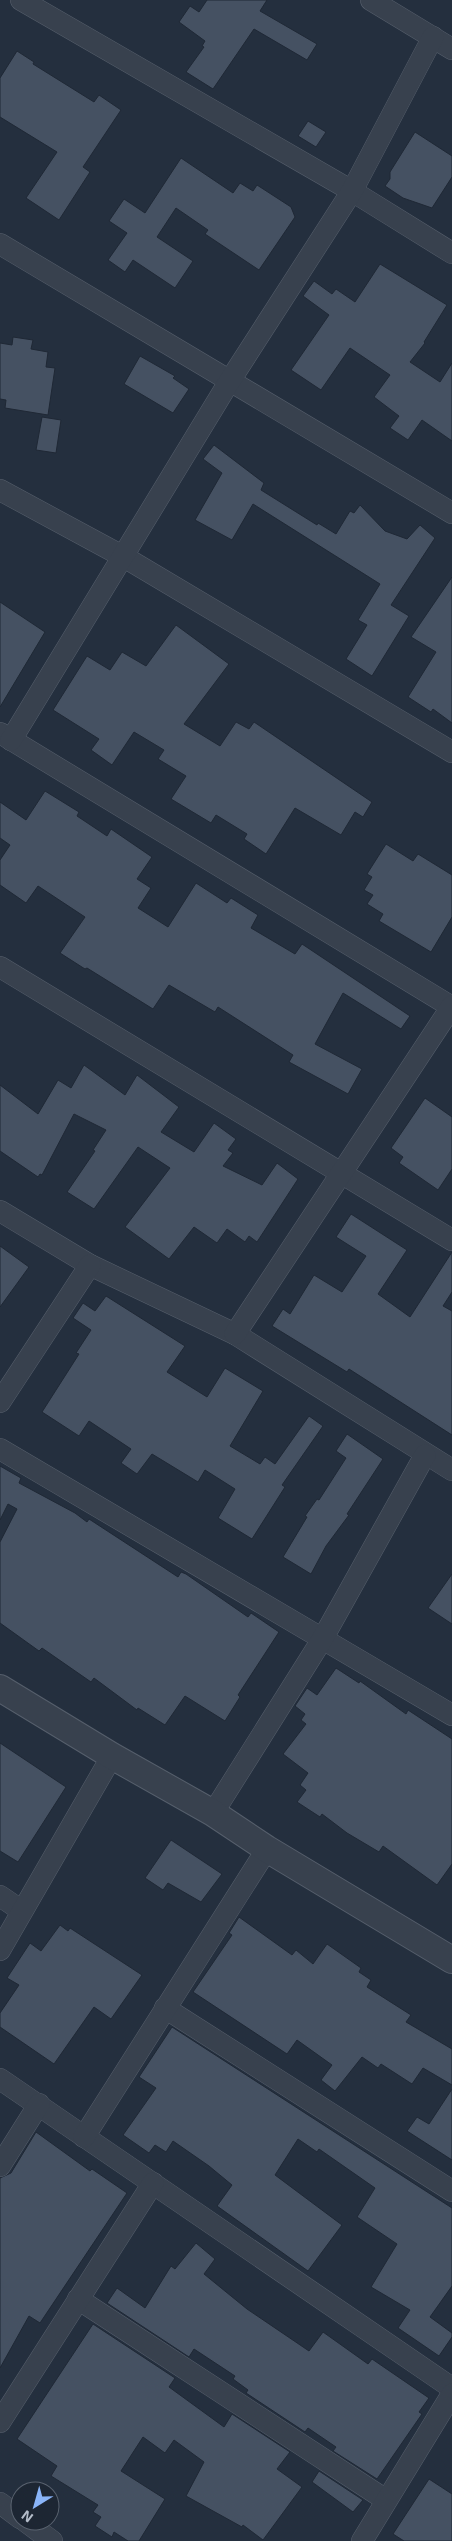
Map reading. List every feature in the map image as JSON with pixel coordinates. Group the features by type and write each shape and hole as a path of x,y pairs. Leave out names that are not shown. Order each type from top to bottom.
{"street":[{"path":"21,0 352,192 452,253"},
{"path":"371,0 452,49"},
{"path":"235,1334 452,1006 6,737 124,557 230,382 352,192 433,37"},
{"path":"0,244 452,513"},
{"path":"0,490 124,557 452,752"},
{"path":"0,967 452,1240"},
{"path":"0,1211 90,1265 235,1334 425,1455 452,1470"},
{"path":"0,1402 90,1265"},
{"path":"0,1449 452,1715"},
{"path":"213,1813 323,1638 425,1455"},
{"path":"0,1688 112,1756 213,1813 267,1849 452,1960"},
{"path":"0,1950 112,1756"},
{"path":"84,2137 267,1849"},
{"path":"0,1896 22,1911"},
{"path":"165,2008 452,2191"},
{"path":"0,2079 452,2388"},
{"path":"0,2166 39,2104"},
{"path":"0,2422 153,2183"},
{"path":"78,2299 386,2500"},
{"path":"362,2541 452,2394"},
{"path":"38,2531 52,2541"}],"building":[{"path":"207,0 267,0 260,11 317,44 307,60 254,29 213,89 186,72 204,47 202,46 205,41 179,22 190,6 199,12"},
{"path":"17,51 34,62 33,64 94,102 99,95 121,110 83,167 90,172 59,220 26,198 57,152 0,117 0,78"},
{"path":"308,121 326,132 316,147 298,136"},
{"path":"415,132 452,156 452,177 432,208 403,198 385,186 390,179 390,172"},
{"path":"181,158 233,193 240,183 253,191 257,185 291,207 295,217 259,270 205,234 208,230 176,208 157,237 193,261 175,288 133,260 125,272 108,260 127,233 109,221 124,199 145,213"},
{"path":"380,264 447,305 425,343 410,362 440,382 452,363 452,441 422,420 408,440 390,428 399,416 374,397 390,375 350,348 321,390 291,370 329,315 303,296 314,281 332,294 336,289 355,302"},
{"path":"13,337 33,340 31,349 48,352 46,367 55,368 48,415 5,408 6,400 0,399 0,343 12,345"},
{"path":"140,356 175,376 173,378 189,389 173,413 124,384"},
{"path":"42,417 61,420 56,453 36,450"},
{"path":"214,445 264,483 261,490 317,525 318,523 336,534 350,511 354,513 360,505 385,531 407,539 420,525 435,538 391,605 409,616 372,676 346,659 367,625 358,620 380,584 253,504 232,540 195,520 222,473 203,459"},
{"path":"452,577 452,723 433,709 431,712 408,697 436,652 411,637"},
{"path":"0,602 45,632 0,707"},
{"path":"176,625 229,664 184,724 220,746 236,722 249,729 254,722 372,802 363,817 355,812 341,835 295,808 266,854 244,839 247,834 216,815 211,823 171,799 186,776 158,759 164,750 134,732 112,765 91,750 99,739 53,710 87,656 110,670 122,652 146,666"},
{"path":"45,791 79,812 77,816 107,836 111,829 152,857 137,879 151,888 138,908 168,927 196,883 227,903 231,898 258,915 251,928 295,954 302,944 410,1016 401,1029 343,993 315,1044 362,1069 348,1094 289,1062 293,1055 218,1007 215,1012 169,985 153,1009 87,968 85,969 60,953 85,917 38,886 26,903 0,885 0,860 10,845 0,838 0,802 26,820"},
{"path":"386,844 413,861 418,854 452,875 452,917 431,952 379,921 383,914 367,904 373,895 364,890 372,877 367,874"},
{"path":"84,1065 125,1095 137,1075 179,1107 161,1132 194,1152 214,1123 236,1139 228,1150 233,1153 223,1166 262,1185 277,1163 298,1179 257,1242 249,1236 245,1242 227,1229 217,1243 194,1227 169,1259 125,1227 170,1168 138,1147 94,1209 67,1192 95,1151 93,1150 106,1130 74,1114 42,1175 40,1174 38,1177 0,1151 0,1085 38,1114 58,1080 71,1088"},
{"path":"425,1098 452,1117 452,1169 438,1190 399,1163 403,1157 391,1148"},
{"path":"351,1214 407,1250 378,1294 410,1317 452,1252 452,1292 443,1306 452,1311 452,1435 349,1369 347,1372 272,1326 283,1309 290,1314 314,1275 342,1292 366,1256 336,1237"},
{"path":"0,1246 29,1267 0,1307"},
{"path":"106,1296 185,1346 167,1372 207,1397 225,1368 263,1391 230,1446 260,1464 265,1457 275,1464 309,1416 323,1426 282,1485 285,1487 252,1539 218,1518 235,1489 205,1470 198,1482 152,1454 137,1474 121,1463 131,1449 89,1421 79,1436 42,1412 79,1354 76,1353 91,1330 73,1318 83,1303 95,1311"},
{"path":"347,1434 383,1459 347,1514 349,1515 326,1546 311,1574 283,1557 307,1517 305,1516 317,1499 319,1500 346,1458 336,1451"},
{"path":"0,1466 21,1478 19,1483 75,1513 87,1522 89,1519 178,1577 181,1572 186,1574 248,1617 251,1613 279,1632 238,1695 240,1697 225,1721 185,1696 165,1725 138,1708 137,1710 94,1678 91,1682 42,1648 39,1651 0,1623 0,1542 17,1509 8,1504 0,1520"},
{"path":"452,1574 452,1624 428,1608"},
{"path":"336,1668 359,1683 360,1681 406,1714 408,1710 452,1739 452,1864 437,1885 383,1846 379,1852 347,1833 322,1814 320,1817 297,1802 306,1790 300,1785 308,1773 283,1754 306,1724 301,1720 305,1714 295,1706 307,1688 317,1695"},
{"path":"0,1743 66,1787 18,1862 0,1851"},
{"path":"171,1840 222,1874 201,1902 168,1883 163,1890 145,1878"},
{"path":"239,1917 292,1955 296,1950 313,1964 327,1944 361,1968 359,1972 371,1980 367,1987 411,2015 406,2022 452,2049 452,2085 423,2068 412,2084 381,2064 378,2068 362,2057 335,2091 321,2080 332,2065 297,2040 287,2054 193,1992 232,1935 229,1933"},
{"path":"60,1925 68,1931 70,1928 142,1975 111,2019 94,2007 54,2064 0,2027 0,2013 19,1985 7,1978 30,1943 41,1951"},
{"path":"172,2027 452,2208 452,2286 430,2317 452,2333 452,2337 439,2356 398,2328 410,2310 371,2287 397,2244 357,2217 375,2188 319,2149 317,2152 298,2139 275,2175 342,2225 308,2271 217,2206 232,2185 209,2166 173,2141 166,2152 155,2145 149,2153 123,2135 156,2088 139,2077"},
{"path":"452,2089 452,2160 407,2131 417,2117 429,2124"},
{"path":"36,2132 90,2171 92,2169 127,2193 40,2323 29,2316 0,2368 0,2178 11,2173"},
{"path":"196,2243 215,2259 204,2274 247,2309 309,2351 323,2332 368,2364 372,2359 429,2398 419,2412 422,2414 377,2479 333,2451 336,2447 308,2428 305,2432 246,2393 248,2390 233,2379 235,2376 194,2349 189,2357 107,2303 117,2288 145,2308 171,2266 175,2269"},
{"path":"93,2324 175,2378 169,2387 224,2427 232,2414 290,2452 277,2469 302,2487 263,2540 243,2525 242,2527 186,2496 204,2462 174,2440 165,2453 143,2437 121,2471 165,2499 139,2541 128,2541 114,2532 112,2537 95,2526 101,2517 93,2512 98,2505 51,2476 57,2466 17,2439"},
{"path":"319,2471 363,2500 353,2512 312,2482"},
{"path":"429,2479 452,2494 452,2541 404,2541 393,2534"}]}
